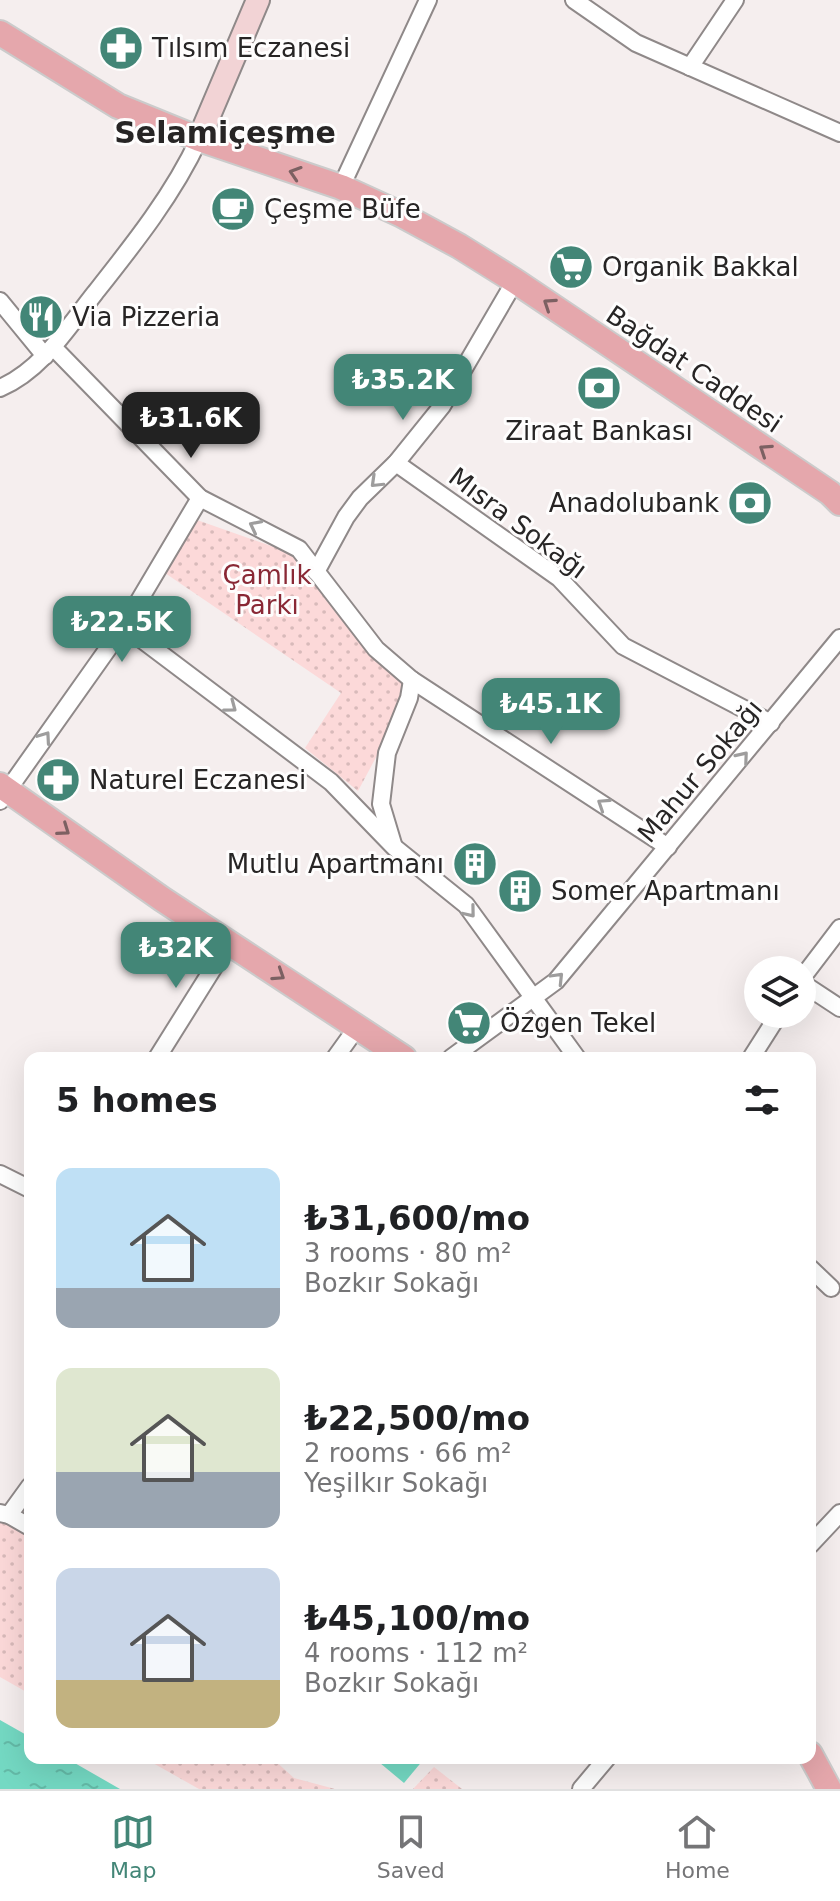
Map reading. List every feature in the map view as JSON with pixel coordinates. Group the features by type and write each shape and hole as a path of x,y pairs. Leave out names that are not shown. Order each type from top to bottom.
{"main road":[{"path":"199,139 258,0"},
{"name":"Bağdat Caddesi","path":"0,33 118,106 199,139 341,187 459,246 837,498"},
{"path":"2,792 395,1052"},
{"path":"815,1764 829,1789"}],"street":[{"path":"341,187 428,0"},
{"path":"574,0 629,40 840,133"},
{"path":"690,67 735,0"},
{"path":"0,388 19,377 49,351 174,185 199,139"},
{"path":"316,572 360,498 396,463 442,406 515,281"},
{"path":"0,301 200,498 299,549 376,649 412,680 668,847"},
{"name":"Mısra Sokağı","path":"396,463 559,578 623,646 771,723"},
{"path":"2,792 124,626 200,498"},
{"path":"124,626 331,782 394,847 466,905 572,1052"},
{"name":"Mahur Sokağı","path":"459,1052 556,981 840,638"},
{"path":"394,847 381,804 387,753 409,698 412,680"},
{"path":"816,961 840,928"},
{"path":"161,1052 229,943"},
{"path":"816,991 840,1008"},
{"path":"339,1052 358,1026"},
{"path":"755,1052 770,1028"},
{"path":"0,1174 24,1186"},
{"path":"816,1274 831,1288"},
{"path":"24,1492 4,1514 24,1524"},
{"path":"816,1539 840,1513"},
{"path":"581,1789 602,1764"}],"green space":[{"name":"Çamlık Parkı","path":"197,520 294,554 406,679 397,718 358,791 305,748 341,693 165,573"},
{"path":"0,1521 24,1531 24,1691 0,1677"},
{"path":"155,1764 279,1764 294,1778 335,1789 199,1789"},
{"path":"434,1767 462,1789 413,1789"}],"water":[{"path":"0,1720 24,1734 24,1764 76,1764 120,1789 0,1789"},
{"path":"381,1764 420,1764 404,1783"}],"place":[{"name":"Tılsım Eczanesi","path":"121,48"},
{"name":"Çeşme Büfe","path":"233,209"},
{"name":"Organik Bakkal","path":"571,267"},
{"name":"Via Pizzeria","path":"41,317"},
{"name":"Ziraat Bankası","path":"599,388"},
{"name":"Anadolubank","path":"750,503"},
{"name":"Naturel Eczanesi","path":"58,780"},
{"name":"Mutlu Apartmanı","path":"475,864"},
{"name":"Somer Apartmanı","path":"520,891"},
{"name":"Özgen Tekel","path":"469,1023"}],"district":[{"name":"Selamiçeşme","path":"225,132"}]}
